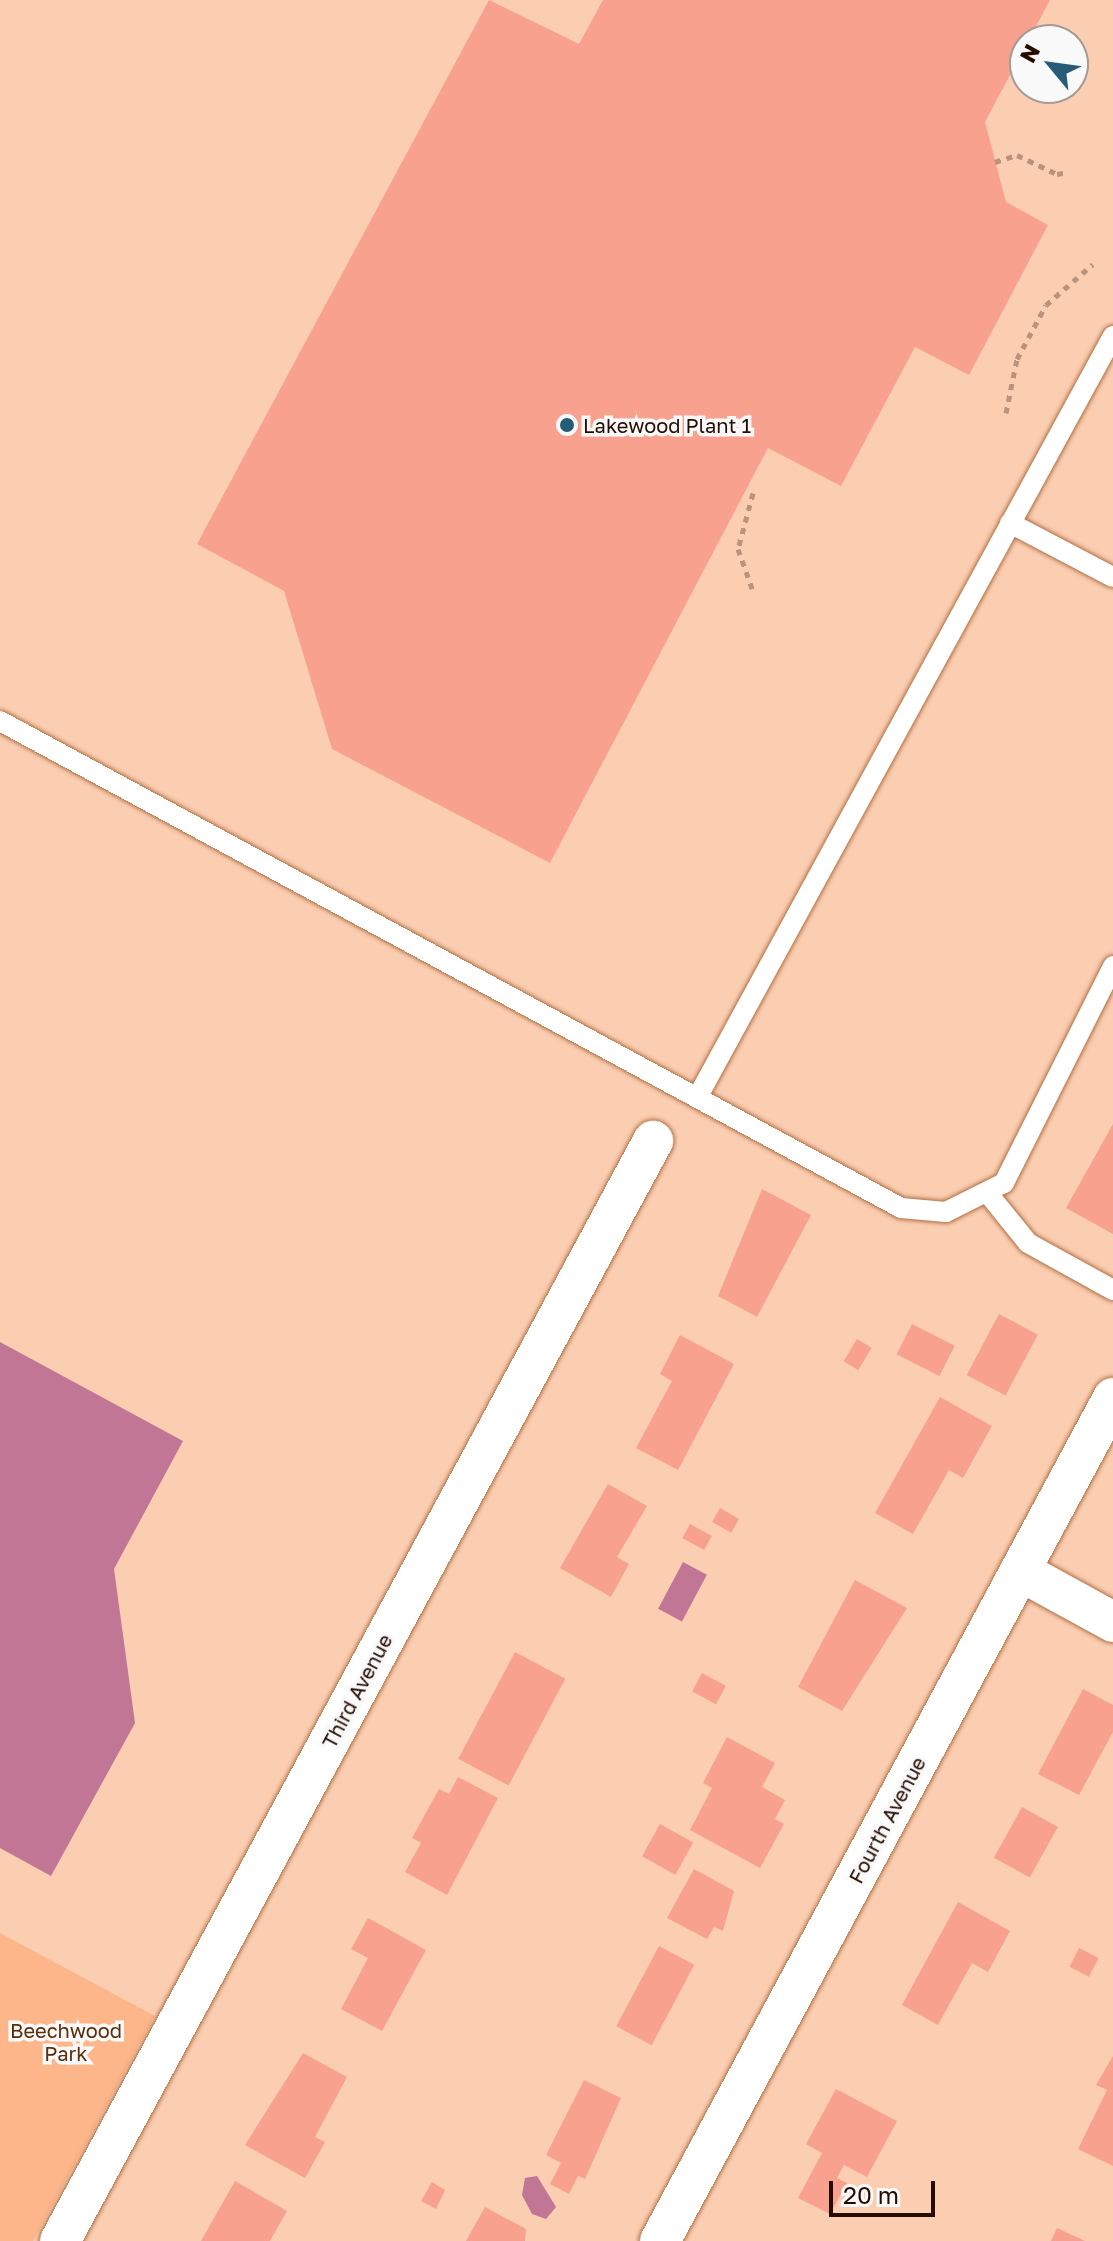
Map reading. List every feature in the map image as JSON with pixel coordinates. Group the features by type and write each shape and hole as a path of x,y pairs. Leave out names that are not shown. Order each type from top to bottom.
{"street":[{"name":"Third Avenue","path":"60,2241 653,1141"},
{"name":"Fourth Avenue","path":"660,2241 1113,1398"},
{"path":"1020,1571 1113,1622"}],"lane":[{"path":"697,1098 1113,336"},
{"path":"1010,523 1113,577"},
{"path":"0,721 901,1208 946,1212 990,1196 1015,1166 1113,966"},
{"path":"990,1196 1028,1243 1113,1290"}],"path":[{"path":"995,162 1017,155 1046,171 1069,172"},
{"path":"1006,413 1017,359 1046,305 1093,264"},
{"path":"753,493 738,549 753,591"}],"green space":[{"name":"Beechwood Park","path":"0,1933 155,2016 33,2241 0,2241"}],"shaded area":[{"path":"0,1342 183,1441 114,1569 135,1723 51,1876 0,1848"},
{"path":"683,1562 707,1575 682,1621 658,1609"},
{"path":"537,2176 556,2207 546,2219 532,2214 522,2195 525,2178"}],"building":[{"name":"Lakewood Plant 1","path":"489,0 579,44 603,0 1050,0 1037,24 1009,24 1009,77 985,122 1006,202 1048,225 969,375 915,347 841,486 768,448 550,863 332,749 284,591 197,544"},
{"path":"1113,1124 1113,1234 1066,1208"},
{"path":"762,1189 811,1215 757,1317 718,1296"},
{"path":"999,1314 1038,1335 1005,1396 967,1375"},
{"path":"912,1324 955,1346 939,1376 897,1354"},
{"path":"680,1335 734,1364 678,1470 636,1448 672,1381 660,1374"},
{"path":"857,1339 872,1348 858,1370 844,1361"},
{"path":"940,1397 992,1426 963,1478 949,1470 913,1534 875,1513"},
{"path":"608,1484 647,1506 617,1557 629,1564 611,1597 560,1568"},
{"path":"720,1508 739,1519 731,1533 712,1522"},
{"path":"690,1524 712,1536 704,1550 682,1538"},
{"path":"855,1580 907,1608 842,1711 798,1687"},
{"path":"515,1652 565,1679 509,1786 458,1759"},
{"path":"702,1673 726,1686 716,1704 692,1692"},
{"path":"1083,1689 1113,1705 1113,1732 1079,1795 1038,1774"},
{"path":"727,1737 775,1763 762,1787 785,1800 775,1819 784,1824 760,1868 690,1830 712,1788 703,1783"},
{"path":"458,1777 498,1798 447,1895 405,1872 421,1843 412,1838 439,1789 449,1794"},
{"path":"1022,1807 1058,1827 1030,1878 994,1858"},
{"path":"660,1824 693,1842 675,1875 642,1856"},
{"path":"694,1869 734,1891 723,1931 714,1927 707,1939 667,1918"},
{"path":"958,1902 1010,1931 988,1972 972,1963 938,2025 902,2005"},
{"path":"368,1918 426,1950 382,2031 341,2009 368,1958 351,1949"},
{"path":"659,1946 694,1965 652,2045 616,2026"},
{"path":"1079,1948 1099,1958 1089,1977 1069,1967"},
{"path":"303,2053 347,2077 315,2137 325,2142 305,2178 245,2145"},
{"path":"1113,2056 1113,2166 1078,2149 1107,2090 1096,2085"},
{"path":"584,2080 621,2098 585,2179 578,2176 569,2194 550,2184 561,2163 546,2155"},
{"path":"836,2089 897,2121 867,2177 844,2165 837,2178 847,2183 830,2214 798,2198 822,2153 806,2144"},
{"path":"235,2181 287,2211 270,2241 201,2241"},
{"path":"432,2182 445,2190 436,2209 421,2201"},
{"path":"485,2207 526,2229 525,2241 466,2241"},
{"path":"1057,2228 1085,2241 1051,2241"}],"place":[{"name":"Lakewood Plant 1","path":"567,425"}]}
